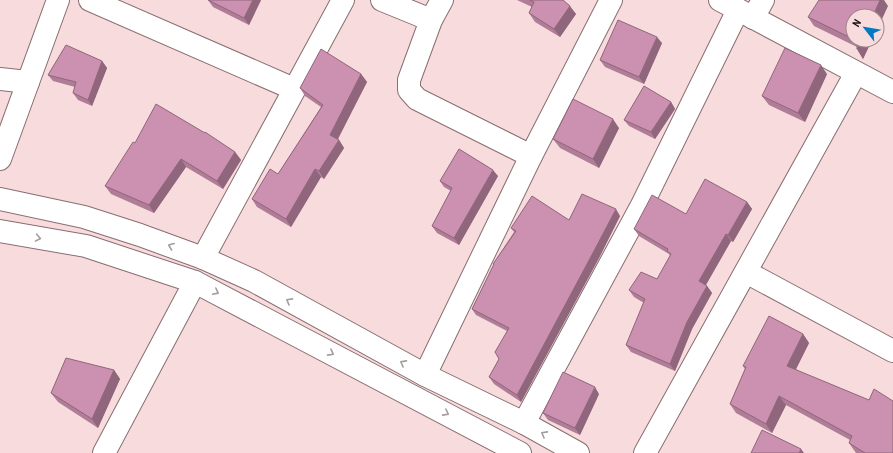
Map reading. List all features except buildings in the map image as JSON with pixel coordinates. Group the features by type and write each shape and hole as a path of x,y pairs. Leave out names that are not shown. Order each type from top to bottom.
{"street":[{"path":"0,159 58,0"},
{"path":"90,0 294,89"},
{"path":"202,258 343,0"},
{"path":"382,0 431,20"},
{"path":"442,0 431,20 409,80 409,90 417,99 531,156"},
{"path":"425,375 531,156 612,0"},
{"path":"524,423 641,207 744,7 856,73 893,92"},
{"path":"645,453 856,73"},
{"path":"0,79 28,82"},
{"path":"0,199 84,218 140,235 202,258 254,281 425,375 524,423 578,453"},
{"path":"0,231 86,246 195,282 520,453"},
{"path":"746,272 893,352"},
{"path":"104,453 195,282"}]}
